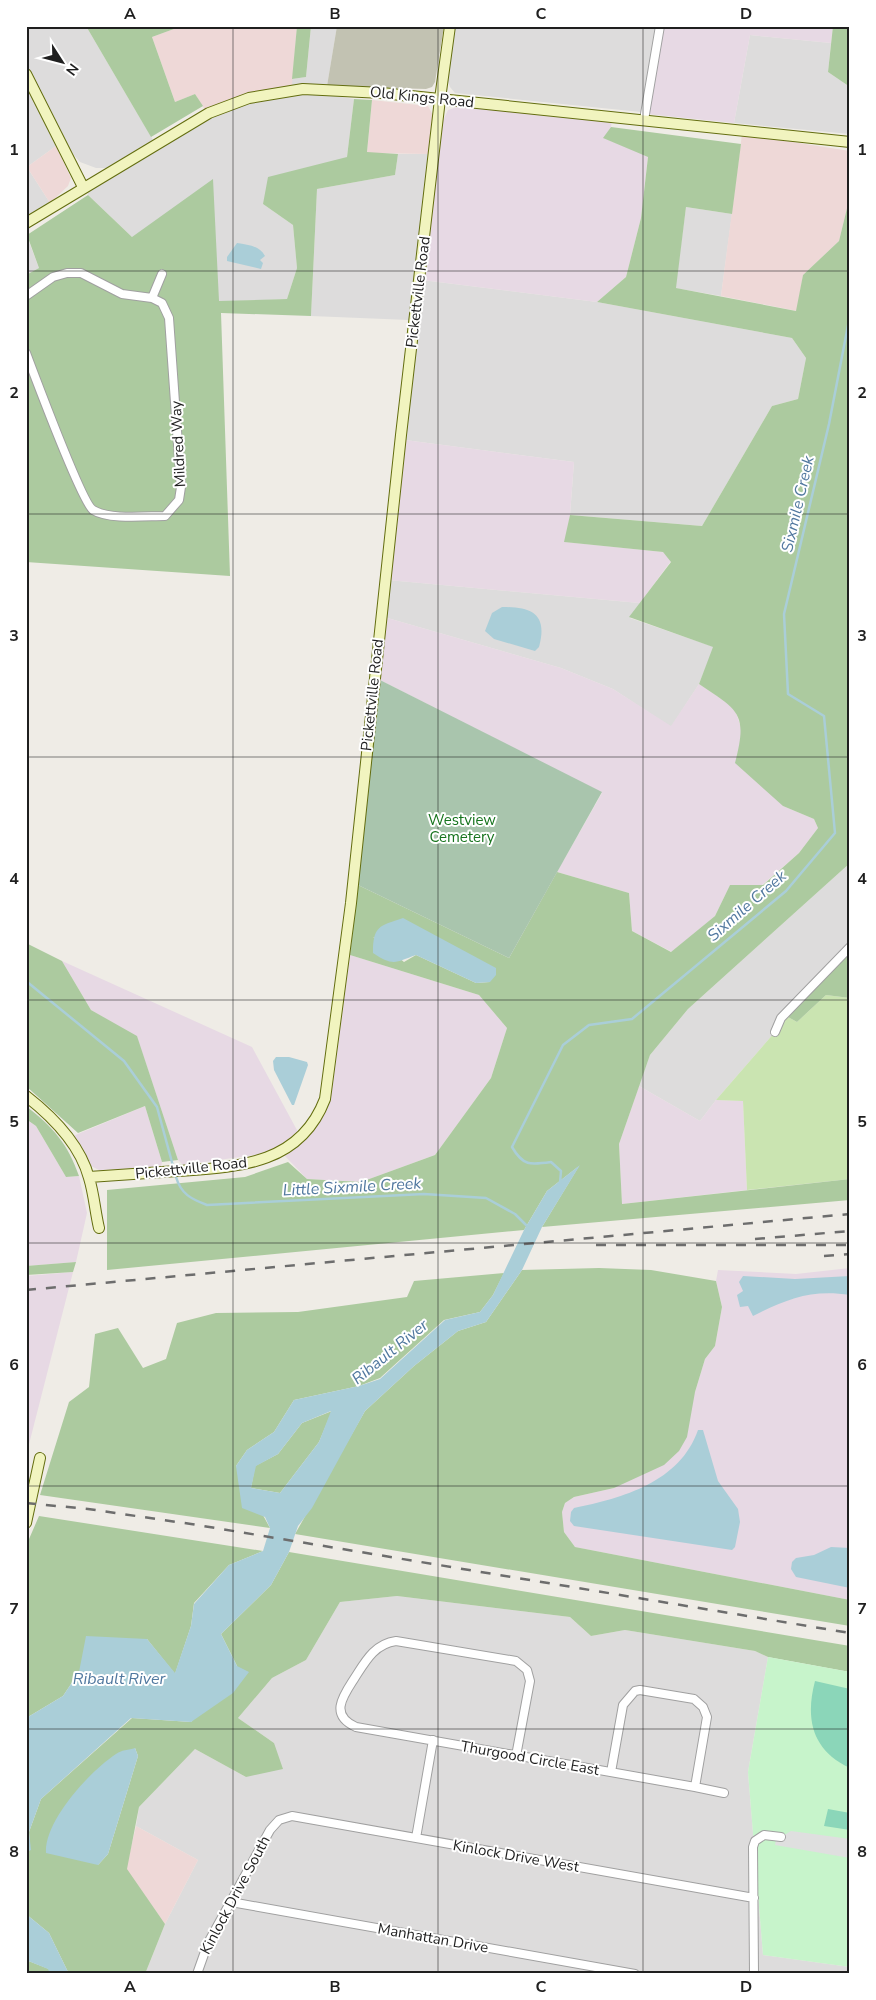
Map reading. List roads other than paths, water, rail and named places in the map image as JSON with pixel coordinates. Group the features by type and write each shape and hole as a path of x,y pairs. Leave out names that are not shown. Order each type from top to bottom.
{"street":[{"name":"Pickettville Road","path":"89,1177 212,1169 266,1158 285,1149 303,1136 314,1123 326,1099 351,903 440,99 450,26"},
{"path":"644,120 660,26"},
{"path":"26,74 84,188"},
{"name":"Old Kings Road","path":"26,222 185,125 208,113 249,98 303,89 350,90 850,142"},
{"path":"26,296 53,277 67,273 81,273 122,294 152,298 162,274"},
{"name":"Mildred Way","path":"26,353 70,464 91,509 104,516 165,516 179,500 181,487 169,318 162,303 152,298"},
{"path":"775,1032 781,1018 850,947"},
{"path":"26,1096 41,1107 66,1134 89,1177 99,1228"},
{"path":"26,1523 40,1458"},
{"name":"Thurgood Circle East","path":"516,1756 530,1681 527,1670 516,1661 396,1641 383,1644 369,1655 343,1697 342,1714 345,1720 356,1726 516,1756 724,1793"},
{"path":"611,1772 623,1705 629,1695 640,1690 694,1699 703,1707 707,1718 694,1787"},
{"path":"416,1838 433,1740"},
{"name":"Kinlock Drive West","path":"279,1820 292,1816 754,1898"},
{"name":"Kinlock Drive South","path":"197,1974 208,1943 270,1830 279,1820"},
{"path":"754,1974 753,1847 755,1840 764,1835 781,1837"},
{"name":"Manhattan Drive","path":"231,1902 635,1974"}],"water":[{"path":"237,243 253,246 263,252 265,256 260,260 263,263 261,269 227,261 227,257"},
{"path":"502,607 513,607 529,611 539,620 541,636 539,647 535,651 494,639 485,631 492,613"},
{"path":"403,918 496,968 496,975 490,982 476,983 416,955 391,962 373,953 374,937 379,928"},
{"path":"276,1057 289,1057 307,1062 308,1065 294,1105 292,1105 274,1070 273,1061"},
{"name":"Ribault River","path":"580,1165 542,1227 522,1270 486,1322 458,1331 414,1366 365,1411 312,1508 298,1526 289,1552 271,1585 221,1634 237,1666 249,1672 233,1693 191,1722 131,1718 41,1799 29,1832 31,1850 26,1852 26,1721 28,1717 63,1696 79,1672 86,1636 147,1639 175,1673 191,1626 194,1604 229,1565 263,1551 270,1528 265,1517 242,1508 236,1466 247,1450 274,1432 294,1400 359,1386 380,1379 445,1320 480,1312 493,1295 524,1230 547,1191","holes":["331,1411 319,1442 280,1493 251,1488 256,1466 278,1454 302,1423"]},
{"path":"743,1276 795,1279 850,1276 850,1295 823,1293 800,1297 788,1300 753,1316 748,1306 740,1307 737,1295 743,1291 739,1282"},
{"path":"698,1430 703,1430 718,1481 738,1509 740,1522 735,1547 732,1550 574,1526 570,1521 571,1512 574,1508 630,1493 664,1475 678,1463 690,1448"},
{"path":"831,1547 850,1548 850,1588 796,1577 791,1569 792,1562 796,1558 814,1555"},
{"path":"135,1748 138,1756 108,1854 98,1865 46,1853 47,1840 52,1826 70,1798 105,1762 116,1754"},
{"path":"26,1914 49,1933 69,1974 50,1974 48,1969 26,1960"}],"waterway":[{"name":"Sixmile Creek","path":"560,1183 561,1171 551,1162 528,1163 520,1158 512,1147 563,1045 589,1025 632,1019 786,891 835,833 824,716 788,694 784,614 829,424 850,315"},
{"name":"Little Sixmile Creek","path":"26,981 124,1061 157,1107 173,1166"},
{"name":"Little Sixmile Creek","path":"176,1177 187,1195 207,1205 424,1194 486,1198 515,1214 528,1227"}],"railway":[{"path":"26,1290 850,1214"},
{"path":"755,1239 850,1231"},
{"path":"596,1245 850,1245"},
{"path":"824,1256 850,1254"},
{"path":"26,1503 88,1509 191,1524 850,1633"}],"park label":[{"name":"Westview Cemetery","path":"462,828"}]}
